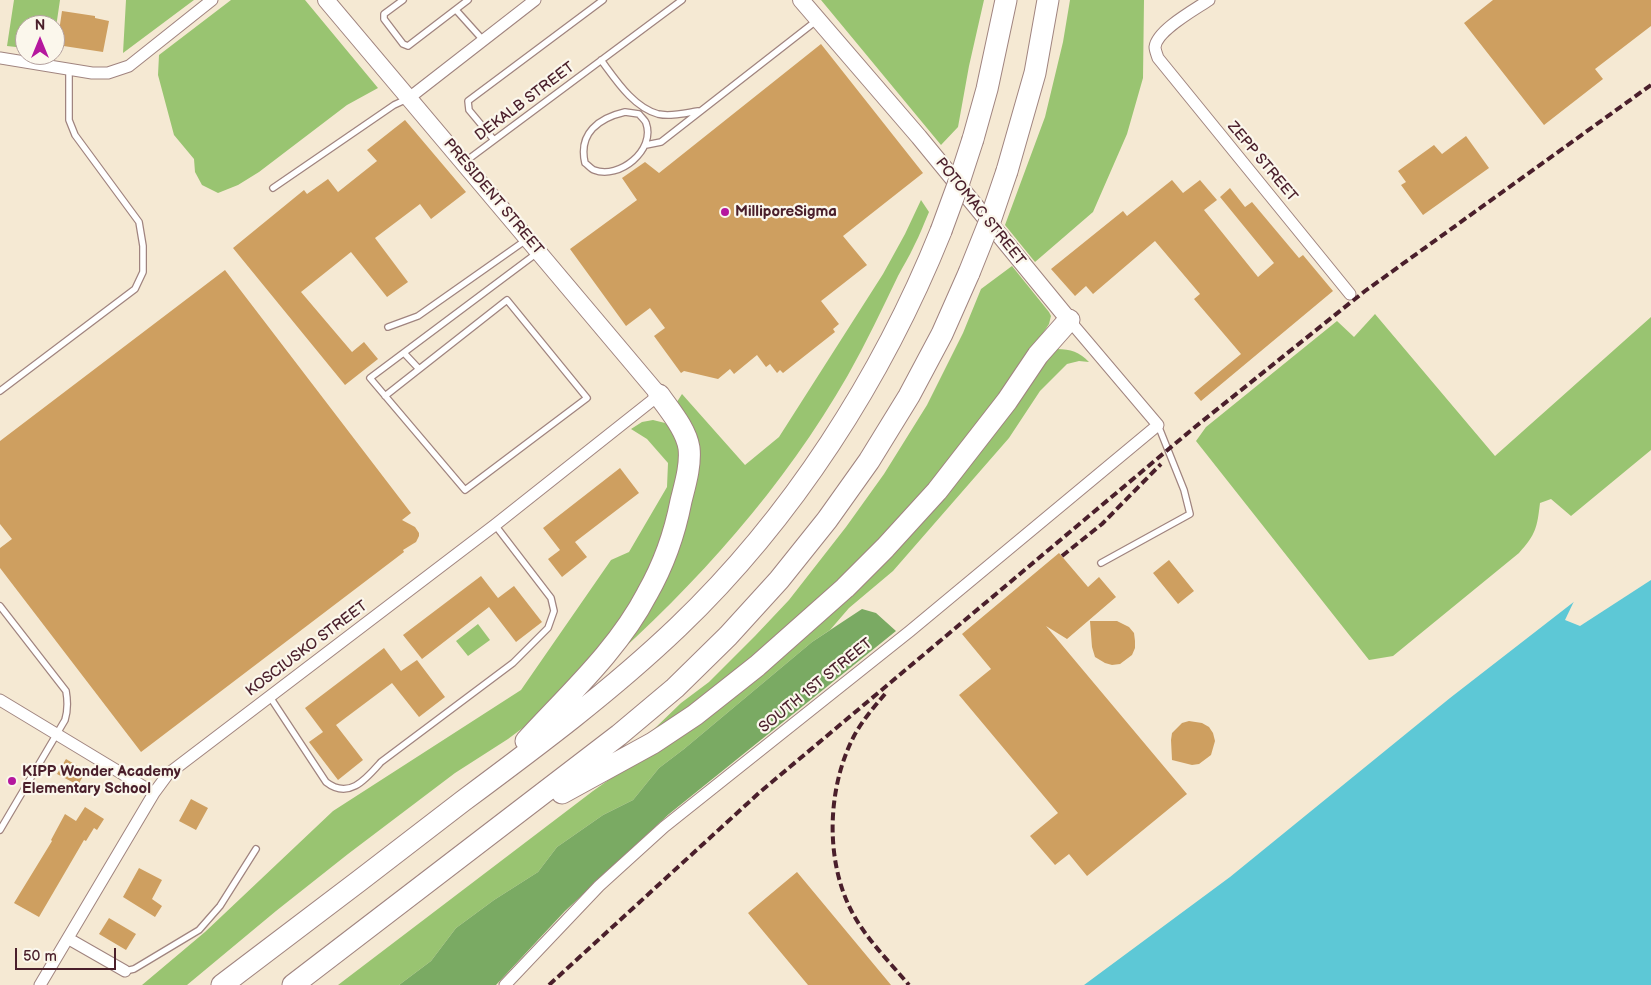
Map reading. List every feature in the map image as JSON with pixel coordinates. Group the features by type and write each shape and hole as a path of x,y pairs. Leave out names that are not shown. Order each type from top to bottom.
{"highway":[{"path":"222,985 489,782 626,674 672,632 730,572 775,518 819,459 859,396 894,333 926,268 959,182 973,139 987,88 1006,0"},
{"path":"293,985 501,827 619,735 675,688 728,636 779,580 827,520 869,461 909,396 938,342 969,273 991,218 1007,170 1035,73 1048,0"},
{"path":"501,827 653,743 695,715 757,666 808,622 885,548 937,491 1007,401 1038,355 1069,320"},
{"path":"489,782 617,641 648,594 679,513 689,449 678,423 659,395"}],"street":[{"path":"0,58 92,73 108,73 129,66 212,0"},
{"name":"PRESIDENT STREET","path":"326,0 659,395"},
{"path":"409,98 535,0"},
{"name":"POTOMAC STREET","path":"802,0 817,20 919,137 1069,320 1158,424"},
{"name":"ZEPP STREET","path":"1209,0 1165,31 1158,39 1155,48 1158,58 1166,71 1350,294"},
{"name":"KOSCIUSKO STREET","path":"40,985 154,793 168,774 495,525 659,395"},
{"name":"SOUTH 1ST STREET","path":"505,985 599,886 664,827 910,630 1158,424"},
{"path":"0,700 154,793"},
{"path":"69,939 125,971"}],"lane":[{"path":"403,0 384,14 384,20 404,44 408,46 468,0"},
{"path":"494,140 469,110 468,101 603,0"},
{"name":"DEKALB STREET","path":"464,163 682,0"},
{"path":"456,10 483,40"},
{"path":"646,146 661,142 817,20"},
{"path":"601,60 621,87 643,106 657,113 668,115 700,110"},
{"path":"0,391 135,289 144,272 143,246 139,222 75,135 69,120 69,69"},
{"path":"273,188 394,105 409,98"},
{"path":"639,114 643,106"},
{"path":"625,112 639,114 646,123 648,136 646,146 641,153 632,161 607,172 594,170 585,163 582,152 585,141 593,128 608,116 625,112"},
{"path":"388,327 418,316 528,239"},
{"path":"385,396 507,300 587,398 465,490 385,396 370,378 539,252"},
{"path":"404,353 419,369"},
{"path":"1101,563 1190,514 1184,490 1158,424"},
{"path":"270,696 326,782 336,789 346,790 362,781 381,762 513,663 548,628 554,611 551,598 495,525"},
{"path":"0,606 66,692 68,711 65,720 0,830"},
{"path":"125,971 134,970 199,930 220,906 256,849"}],"green space":[{"path":"14,0 60,0 58,15 15,15 15,47 7,46"},
{"path":"126,0 194,0 123,53"},
{"path":"231,0 305,0 378,88 347,105 259,172 238,185 218,193 202,185 195,172 194,159 174,135 158,75 159,55"},
{"path":"821,0 984,0 958,127 941,145"},
{"path":"1070,0 1144,0 1143,78 1127,134 1093,212 1035,262 1005,225 1045,117 1063,42"},
{"path":"921,200 929,212 916,242 848,375 796,456 767,495 704,568 671,603 600,670 690,486 675,405 682,394 745,465 779,437 883,274"},
{"path":"1012,266 1051,316 1049,324 1002,395 915,504 825,597 719,687 652,731 681,703 709,682 755,636 789,600 846,527 884,474 927,405 963,333 981,289"},
{"path":"1375,314 1495,456 1651,317 1651,450 1571,516 1551,499 1540,503 1535,530 1519,553 1393,656 1369,660 1196,441 1206,427 1337,321 1354,337"},
{"path":"1057,349 1074,352 1089,362 1079,361 1067,364 1040,391 1009,438 893,571 849,608 830,630 812,642 659,768 633,800 603,815 557,847 538,872 494,900 456,928 431,961 399,985 338,985 593,791 752,678 1049,354"},
{"path":"653,420 665,423 675,431 682,455 665,539 615,633 532,721 455,773 348,854 187,985 142,985 205,932 333,811 521,690 611,560 629,552 667,487 668,463 647,439 631,429 642,422"},
{"path":"862,609 876,613 896,631 669,814 565,911 496,985 399,985 431,961 456,928 494,900 538,872 557,847 603,815 633,800 659,768 812,642"},
{"path":"478,624 490,640 468,656 456,641"}],"water":[{"path":"1651,542 1651,985 1084,985 1230,877 1450,698"}],"pier":[{"path":"1651,539 1651,580 1580,626 1565,620 1576,597"}],"building":[{"path":"1493,0 1651,0 1651,26 1595,69 1603,79 1544,125 1464,23"},
{"path":"62,11 95,16 95,18 109,21 103,52 65,46 65,15 61,15"},
{"name":"MilliporeSigma","path":"821,44 923,173 843,236 867,265 821,301 839,324 833,329 835,332 783,373 780,370 777,373 770,364 766,367 757,355 734,374 730,369 718,379 684,371 681,373 654,336 665,328 650,308 626,326 570,249 637,200 622,178 645,162 659,173"},
{"path":"405,120 466,192 431,219 420,204 375,238 408,282 387,297 351,252 301,292 352,352 364,342 378,359 345,385 233,248 304,190 307,194 328,179 338,192 377,161 367,150"},
{"path":"1466,136 1489,168 1423,215 1401,185 1406,182 1398,171 1434,145 1442,154"},
{"path":"1172,180 1183,193 1200,180 1217,200 1204,210 1258,277 1274,263 1220,197 1230,188 1245,207 1252,202 1299,258 1303,255 1333,291 1201,401 1194,393 1241,354 1194,299 1200,294 1155,241 1093,294 1086,286 1075,296 1051,269 1123,211 1127,216"},
{"path":"225,270 411,513 402,520 415,527 419,536 416,542 403,550 404,552 141,752 0,568 0,548 12,539 0,524 0,441"},
{"path":"620,468 639,493 575,542 587,557 562,577 548,559 560,550 543,528"},
{"path":"1059,553 1088,587 1099,577 1116,597 1067,639 1046,626 1187,794 1087,876 1069,854 1055,865 1030,836 1058,813 959,695 991,669 962,634"},
{"path":"1169,560 1194,591 1178,604 1153,573"},
{"path":"481,576 498,598 514,586 542,622 516,642 489,607 422,659 403,635"},
{"path":"1090,621 1117,621 1129,627 1134,633 1135,641 1132,655 1120,664 1112,665 1095,657 1092,647"},
{"path":"384,648 401,671 417,660 445,697 419,717 392,683 336,725 363,760 338,780 309,742 323,732 305,708"},
{"path":"1189,721 1202,723 1209,727 1215,741 1211,755 1199,764 1192,765 1172,760 1172,733 1182,723"},
{"path":"66,759 86,771 78,785 57,774"},
{"path":"191,799 208,808 196,830 179,821"},
{"path":"85,807 104,819 97,830 94,828 86,841 84,840 39,917 14,903 52,841 65,814 76,821"},
{"path":"139,868 162,880 152,899 162,906 155,917 123,897"},
{"path":"797,872 891,985 808,985 748,913"},
{"path":"109,918 136,934 126,950 99,934"}],"railway":[{"path":"549,985 760,792 1195,427 1365,291 1651,85"},
{"path":"1062,556 1102,524 1161,464"},
{"path":"885,694 868,714 854,736 845,756 835,798 833,843 841,886 849,906 861,927 876,947 909,985"}],"place":[{"name":"MilliporeSigma","path":"725,212"},
{"name":"KIPP Wonder Academy Elementary School","path":"12,781"}]}
